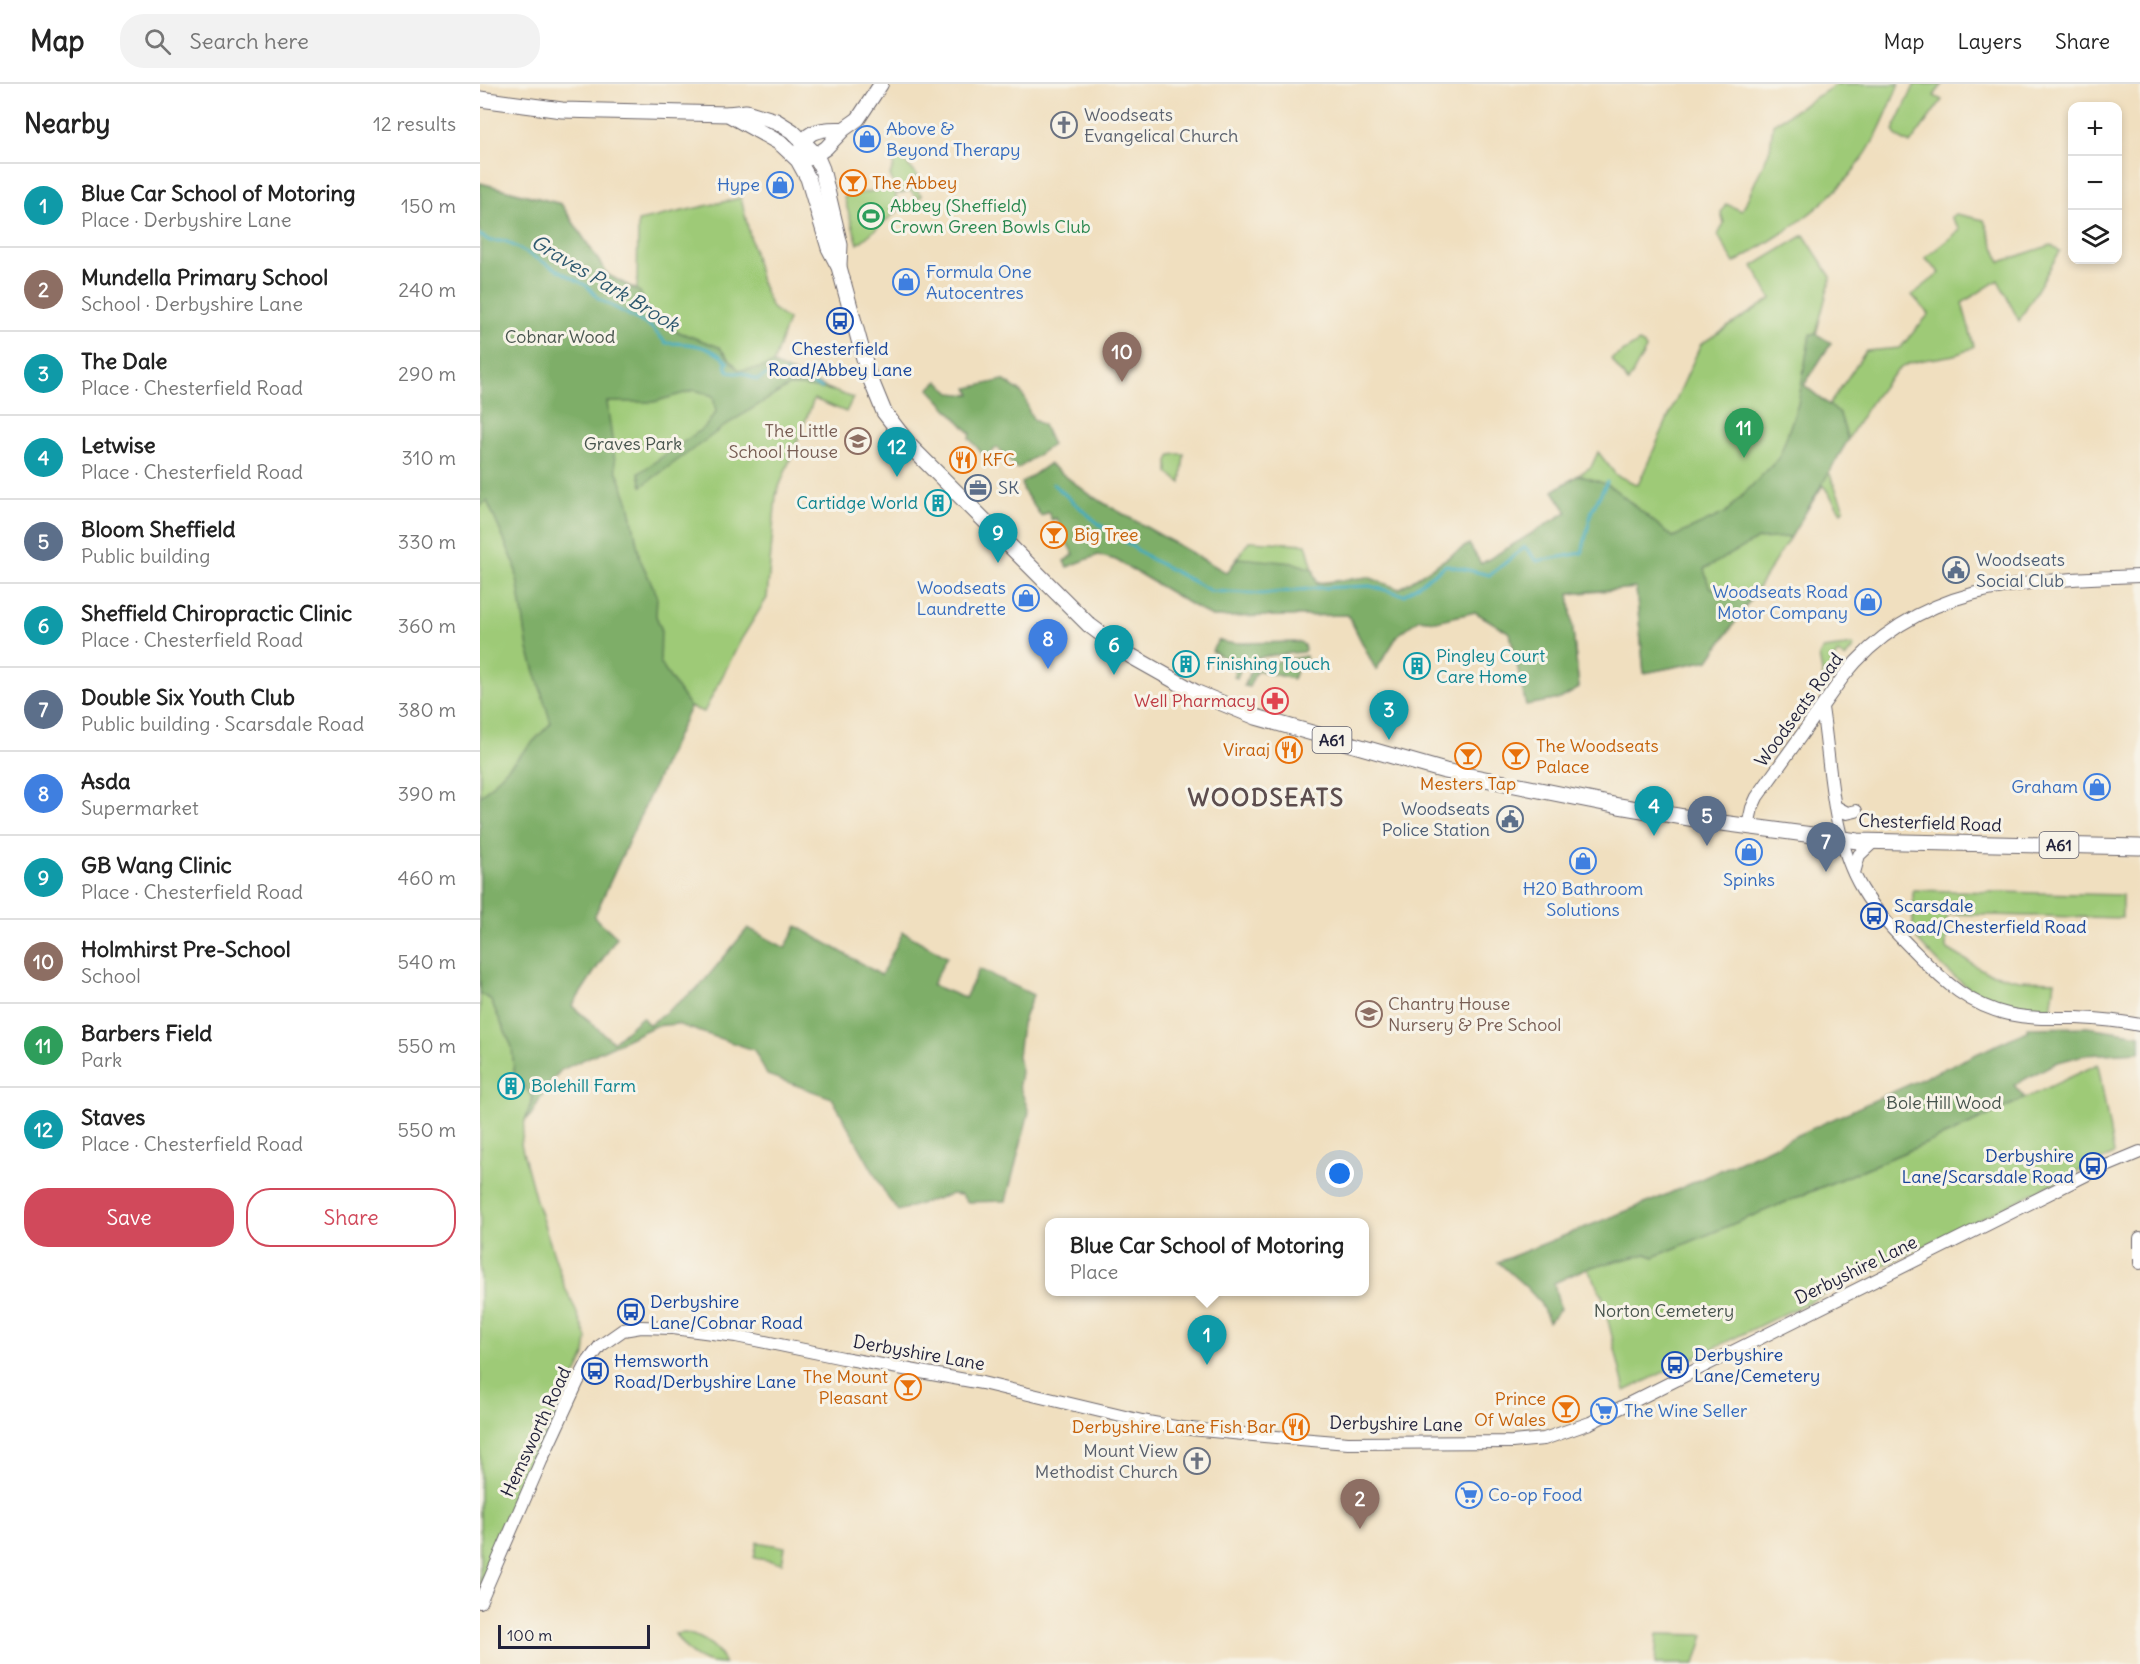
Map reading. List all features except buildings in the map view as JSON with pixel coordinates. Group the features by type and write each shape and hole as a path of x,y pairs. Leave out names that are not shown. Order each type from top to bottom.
{"highway":[{"name":"A61","path":"480,99 562,110 728,114 746,112 762,116 788,128 816,156"},
{"name":"A61","path":"728,114 776,140 798,160"},
{"name":"Chesterfield Road","path":"816,156 822,169 840,245 839,267"},
{"name":"Chesterfield Road","path":"798,160 808,178 829,248 839,267 868,373 878,401 890,421 911,447 1089,625 1131,656 1195,692 1231,708 1401,759 1458,774 1619,806 1843,840 2140,847"}],"main road":[{"path":"844,129 828,128 815,132 802,140 798,160 816,156 858,119 881,84"}],"street":[{"name":"Woodseats Road","path":"1748,826 1757,797 1850,668 1873,646 1903,623 1937,605 1973,592 2012,584 2140,576"},
{"path":"1821,708 1836,807 1843,840 1854,873 1869,900 1891,928 1942,980 1965,997 1989,1008 2030,1018 2077,1018 2140,1025"},
{"path":"1836,807 1847,813 1856,811"},
{"path":"1854,873 1859,855 1873,842"},
{"name":"Derbyshire Lane","path":"600,1346 623,1330 641,1327 673,1328 726,1335 982,1383 1142,1421 1258,1436 1348,1443 1409,1444 1512,1442 1544,1439 1590,1423 2092,1172 2140,1152"},
{"path":"2140,1238 2140,1263"},
{"name":"Hemsworth Road","path":"480,1602 577,1383 600,1346"}],"green space":[{"path":"1837,84 1899,84 1870,147 1845,181 1800,221 1734,263 1718,235 1724,223 1721,213 1726,204 1742,211 1770,149 1773,124"},
{"path":"1915,84 1942,84 1934,96 1942,100 1910,144 1897,137 1893,131"},
{"path":"897,153 918,176 911,183 922,196 918,199 910,190 898,194 890,175 894,165 894,156"},
{"name":"Graves Park","path":"480,183 561,204 608,275 637,290 638,221 741,198 761,282 772,308 788,320 773,364 820,386 853,398 846,412 814,399 776,495 767,598 742,638 704,712 690,707 594,917 617,937 572,1006 590,1021 547,1054 525,1121 521,1144 535,1197 565,1288 587,1338 585,1355 480,1586"},
{"name":"Cobnar Wood","path":"480,183 561,204 608,275 640,292 648,309 660,325 719,347 739,370 756,369 773,364 834,391 789,386 729,423 642,486 639,473 705,427 716,412 713,396 695,390 654,402 607,402 616,469 629,503 640,559 657,595 656,616 661,628 660,663 690,707 594,917 617,937 572,1006 613,1042 642,1017 649,1025 700,986 748,928 785,948 797,926 881,975 903,932 947,957 932,985 965,998 979,969 1033,995 1022,1024 1018,1056 1021,1072 1019,1085 1029,1112 1006,1201 968,1202 961,1195 952,1194 898,1211 888,1198 832,1098 767,1075 754,1050 677,1024 655,1026 561,1070 548,1085 531,1115 525,1121 533,1098 514,1073 512,1047 490,999 480,994 480,797 551,723 528,649 515,565 487,501 480,506"},
{"name":"Abbey (Sheffield) Crown Green Bowls Club","path":"894,187 899,210 858,244 844,198"},
{"path":"1956,214 1984,220 2000,262 2051,245 2060,251 2019,321 1998,280 1962,303 1974,346 1959,354 1908,364 1898,370 1888,381 1876,395 1829,472 1844,509 1841,512 1823,485 1751,599 1709,660 1644,673 1636,588 1569,594 1579,688 1560,699 1526,705 1510,633 1475,612 1436,621 1419,619 1398,635 1376,670 1348,615 1212,617 1116,560 1098,555 1067,567 1064,561 1074,555 1065,539 1067,537 1056,518 1052,520 1048,512 1041,516 1023,490 1022,483 1049,464 1093,497 1227,573 1249,541 1306,544 1317,583 1368,577 1399,589 1469,544 1481,564 1567,512 1553,491 1591,467 1598,452 1616,475 1638,485 1701,344 1771,299 1753,266 1804,235 1831,277 1816,334 1831,343 1804,385 1829,405 1866,351 1900,348 1929,314 1912,295 1940,273 1925,258 1960,230 1951,217"},
{"path":"1810,334 1816,334 1831,343 1804,385 1840,414 1848,440 1791,537 1758,539 1704,569 1709,586 1728,597 1751,599 1709,660 1644,673 1636,588 1569,593 1579,688 1560,699 1526,705 1510,633 1475,612 1436,621 1419,619 1398,635 1376,670 1348,615 1212,617 1116,560 1098,555 1067,567 1064,561 1074,555 1065,539 1067,537 1056,518 1052,520 1048,512 1041,516 1023,490 1022,483 1049,464 1093,497 1227,573 1238,558 1294,563 1313,569 1317,584 1368,577 1399,589 1469,544 1481,564 1567,512 1553,491 1579,475 1609,485 1673,537 1725,513 1779,458 1798,404"},
{"path":"1639,342 1646,349 1628,382 1611,359"},
{"path":"1003,380 1020,391 1026,400 1029,412 1034,420 1043,425 1052,445 1017,469 997,447 986,458 969,438 971,434 929,389 938,381 951,393 971,395 968,388"},
{"path":"1184,454 1181,483 1168,473 1168,461 1171,455"},
{"path":"1218,640 1226,643 1300,642 1304,645 1305,650 1254,659 1242,666 1237,678 1234,677 1235,664 1212,651"},
{"path":"1853,645 1854,647 1845,658 1838,653 1831,662 1837,668 1824,683 1819,656 1823,649"},
{"path":"1306,656 1307,663 1298,666 1293,679 1257,670 1249,687 1244,686 1252,669 1263,664"},
{"path":"1913,890 2122,895 2122,918 1947,914 1946,948 1986,972 2019,980 2055,981 2051,1010 2027,1008 2005,1004 1987,997 1954,977 1939,963 1909,930 1913,930"},
{"name":"Bole Hill Wood","path":"2087,1027 2140,1035 2140,1052 2084,1055 2055,1063 2014,1085 2025,1098 1951,1133 1654,1257 1646,1254 1587,1268 1554,1283 1560,1309 1549,1322 1539,1301 1498,1262 1659,1198 2027,1031 2027,1028"},
{"name":"Norton Cemetery","path":"2098,1064 2114,1154 1625,1391 1602,1295 1587,1268 1646,1254 1654,1257 1951,1133"},
{"path":"757,1542 785,1547 782,1563 754,1558"},
{"path":"685,1633 709,1643 725,1664 702,1660 690,1653 675,1634"},
{"path":"1657,1634 1704,1635 1695,1664 1655,1664"}],"waterway":[{"name":"Graves Park Brook","path":"480,235 490,241 505,241 587,286 599,299 651,327 666,343 691,345 715,352 728,363 725,365 732,373 742,373 757,380 773,374"},
{"name":"Graves Park Brook","path":"784,373 822,388"},
{"name":"Graves Park Brook","path":"1053,484 1101,526 1151,559 1211,591 1264,594 1318,588 1370,586 1404,595 1446,565 1490,575 1525,547 1537,561 1582,553 1592,510 1607,482"}],"place":[{"name":"Woodseats Evangelical Church","path":"1064,125"},
{"name":"Above & Beyond Therapy","path":"867,139"},
{"name":"The Abbey","path":"853,183"},
{"name":"Hype","path":"780,185"},
{"name":"Abbey (Sheffield) Crown Green Bowls Club","path":"871,216"},
{"name":"Formula One Autocentres","path":"906,282"},
{"name":"Chesterfield Road/Abbey Lane","path":"840,321"},
{"name":"Holmhirst Pre-School","path":"1122,382"},
{"name":"The Little School House","path":"858,441"},
{"name":"Barbers Field","path":"1744,458"},
{"name":"KFC","path":"963,460"},
{"name":"Staves","path":"897,477"},
{"name":"SK","path":"978,488"},
{"name":"Cartidge World","path":"938,503"},
{"name":"Big Tree","path":"1054,535"},
{"name":"GB Wang Clinic","path":"998,563"},
{"name":"Woodseats Social Club","path":"1956,570"},
{"name":"Woodseats Laundrette","path":"1026,598"},
{"name":"Woodseats Road Motor Company","path":"1868,602"},
{"name":"Finishing Touch","path":"1186,664"},
{"name":"Pingley Court Care Home","path":"1417,666"},
{"name":"Asda","path":"1048,669"},
{"name":"Sheffield Chiropractic Clinic","path":"1114,675"},
{"name":"Well Pharmacy","path":"1275,701"},
{"name":"The Dale","path":"1389,740"},
{"name":"Viraaj","path":"1289,750"},
{"name":"Mesters Tap","path":"1468,756"},
{"name":"The Woodseats Palace","path":"1516,756"},
{"name":"Graham","path":"2097,787"},
{"name":"Woodseats Police Station","path":"1510,819"},
{"name":"Letwise","path":"1654,836"},
{"name":"Bloom Sheffield","path":"1707,846"},
{"name":"Spinks","path":"1749,852"},
{"name":"H20 Bathroom Solutions","path":"1583,861"},
{"name":"Double Six Youth Club","path":"1826,872"},
{"name":"Scarsdale Road/Chesterfield Road","path":"1874,916"},
{"name":"Chantry House Nursery & Pre School","path":"1369,1014"},
{"name":"Bolehill Farm","path":"511,1086"},
{"name":"Derbyshire Lane/Scarsdale Road","path":"2093,1166"},
{"name":"Derbyshire Lane/Cobnar Road","path":"631,1312"},
{"name":"Blue Car School of Motoring","path":"1207,1365"},
{"name":"Derbyshire Lane/Cemetery","path":"1675,1365"},
{"name":"Hemsworth Road/Derbyshire Lane","path":"595,1371"},
{"name":"The Mount Pleasant","path":"908,1387"},
{"name":"Prince Of Wales","path":"1566,1409"},
{"name":"The Wine Seller","path":"1604,1411"},
{"name":"Derbyshire Lane Fish Bar","path":"1296,1427"},
{"name":"Mount View Methodist Church","path":"1197,1461"},
{"name":"Co-op Food","path":"1469,1495"},
{"name":"Mundella Primary School","path":"1360,1529"}],"district":[{"name":"WOODSEATS","path":"1266,798"}]}
